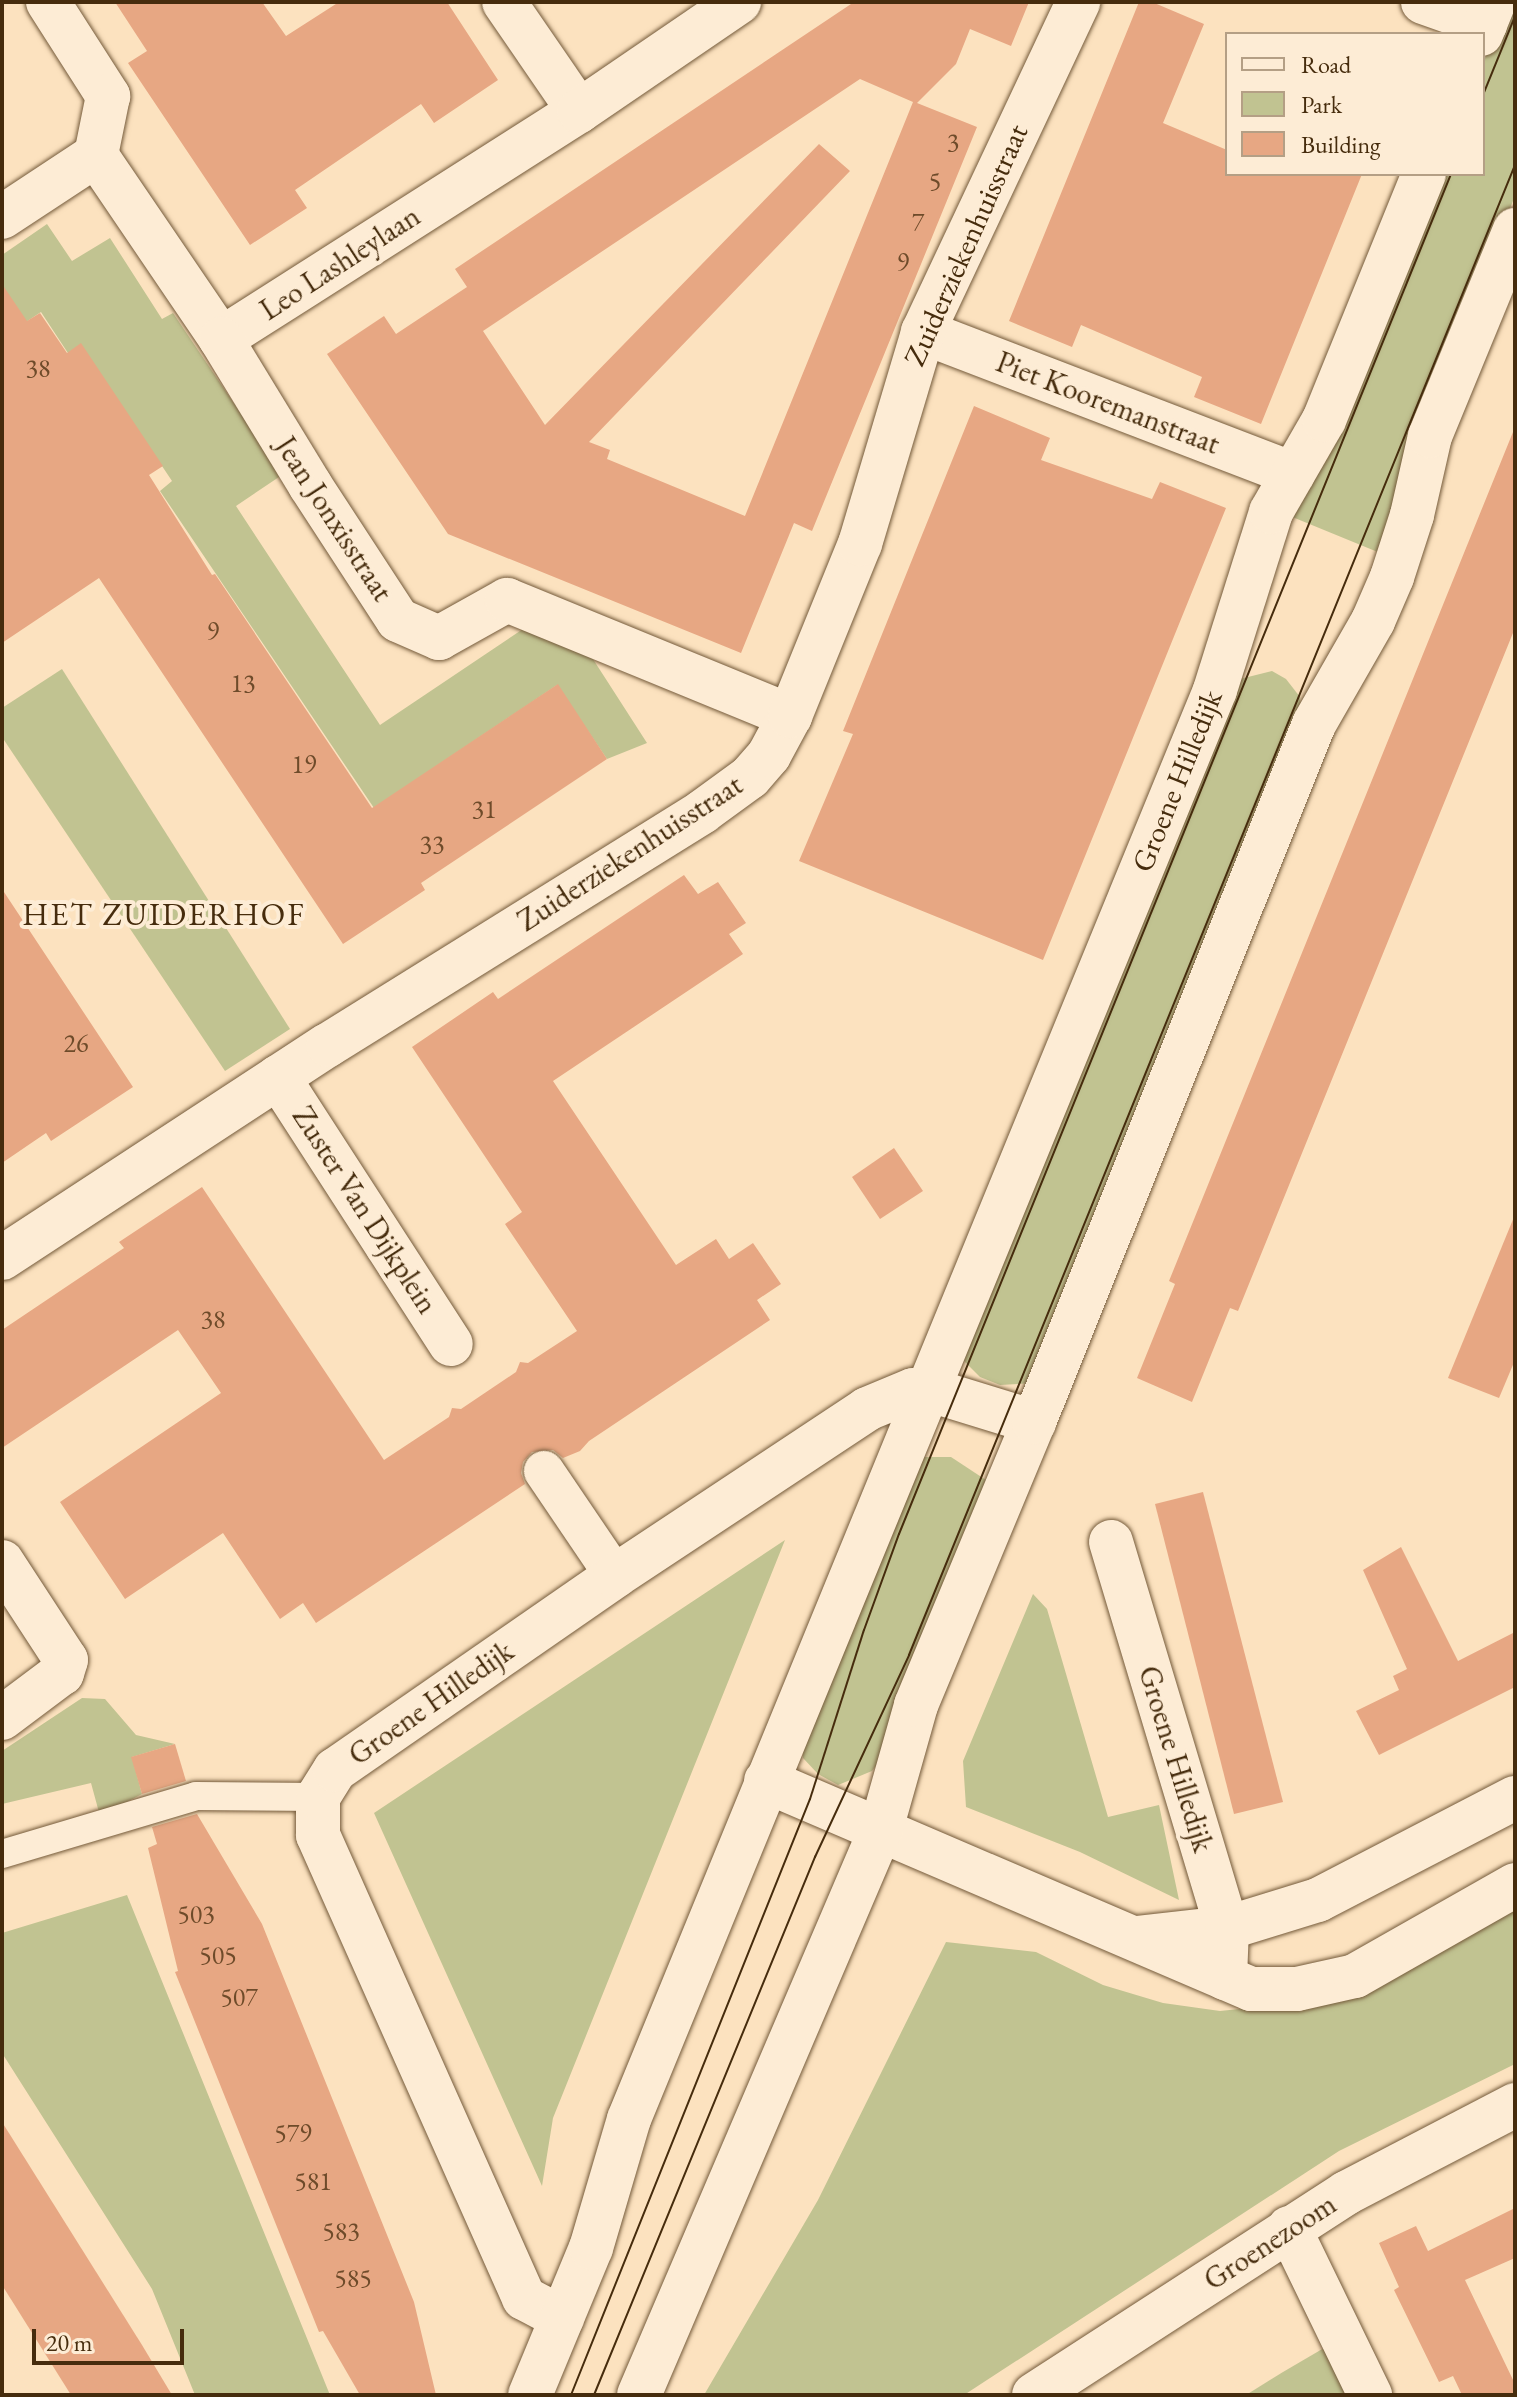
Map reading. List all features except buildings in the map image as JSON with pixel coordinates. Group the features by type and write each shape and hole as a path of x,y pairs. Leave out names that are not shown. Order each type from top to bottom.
{"street":[{"path":"2,217 96,155 108,96 48,2"},
{"path":"504,2 579,111"},
{"name":"Leo Lashleylaan","path":"221,339 579,111 739,2"},
{"name":"Zuiderziekenhuisstraat","path":"2,1258 278,1077 702,812 750,777 769,755 790,716 860,544 908,371 923,332 1078,2"},
{"path":"1423,2 1487,20"},
{"path":"96,155 221,339"},
{"name":"Groene Hilledijk","path":"530,2395 591,2248 629,2119 1215,690 1271,512 1324,420 1423,176"},
{"path":"639,2395 881,1829 916,1705 1034,1422 1314,724 1373,621 1392,577 1412,515 1430,436 1515,230"},
{"name":"Piet Kooremanstraat","path":"923,332 1293,474"},
{"name":"Jean Jonxisstraat","path":"221,339 398,620 439,638 507,600 790,716"},
{"name":"Zuster Van Dijkplein","path":"278,1077 451,1344"},
{"name":"Groene Hilledijk","path":"318,1797 335,1770 615,1576 867,1409 913,1390 930,1390"},
{"path":"930,1390 1034,1422"},
{"path":"544,1471 615,1576"},
{"name":"Groene Hilledijk","path":"1111,1542 1227,1928 1225,1978"},
{"path":"2,1562 66,1660 62,1673 2,1718"},
{"path":"766,1781 1251,1989 1297,1989 1355,1976 1515,1885"},
{"path":"318,1797 318,1835 524,2298 562,2318"},
{"path":"1130,1939 1227,1928 1318,1900 1515,1798"},
{"name":"Groenezoom","path":"1034,2395 1078,2383 1289,2228 1346,2193 1515,2105"},
{"path":"1289,2228 1370,2395"}],"lane":[{"path":"2,1854 196,1796 318,1797"}],"green space":[{"path":"1508,2 1515,2 1515,196 1406,463 1385,555 1285,514 1437,176 1485,176 1485,58"},
{"path":"47,224 72,261 110,238 162,319 173,313 282,475 236,506 380,725 523,629 591,656 647,743 607,759 557,685 374,808 160,491 172,481 100,373 87,382 41,312 2,338 2,255"},
{"path":"62,669 290,1029 225,1071 2,737 2,708"},
{"path":"1272,671 1286,679 1300,697 1302,725 1035,1383 1000,1385 980,1377 958,1355 1232,681"},
{"path":"915,1457 951,1457 992,1484 881,1760 872,1771 838,1785 818,1774 803,1758 802,1738"},
{"path":"785,1540 553,2118 542,2186 374,1813"},
{"path":"1033,1594 1047,1609 1108,1817 1159,1805 1179,1900 1080,1852 966,1807 963,1761"},
{"path":"82,1698 105,1699 136,1735 175,1744 132,1757 142,1794 100,1816 91,1783 2,1804 2,1751"},
{"path":"1515,1889 1515,2064 1339,2151 964,2395 704,2395 818,2200 946,1942 1036,1952 1103,1985 1163,2003 1220,2011 1268,2006"},
{"path":"127,1895 330,2395 195,2395 152,2289 2,2053 2,1933"},
{"path":"1324,2348 1346,2395 1246,2395 1283,2372"}],"tram line":[{"path":"1485,90 1515,16"},
{"path":"594,2395 815,1857 909,1655 1515,165"},
{"path":"571,2395 810,1799 864,1630 899,1534 1450,176"}],"district":[{"name":"HET ZUIDERHOF","path":"164,914"}]}
